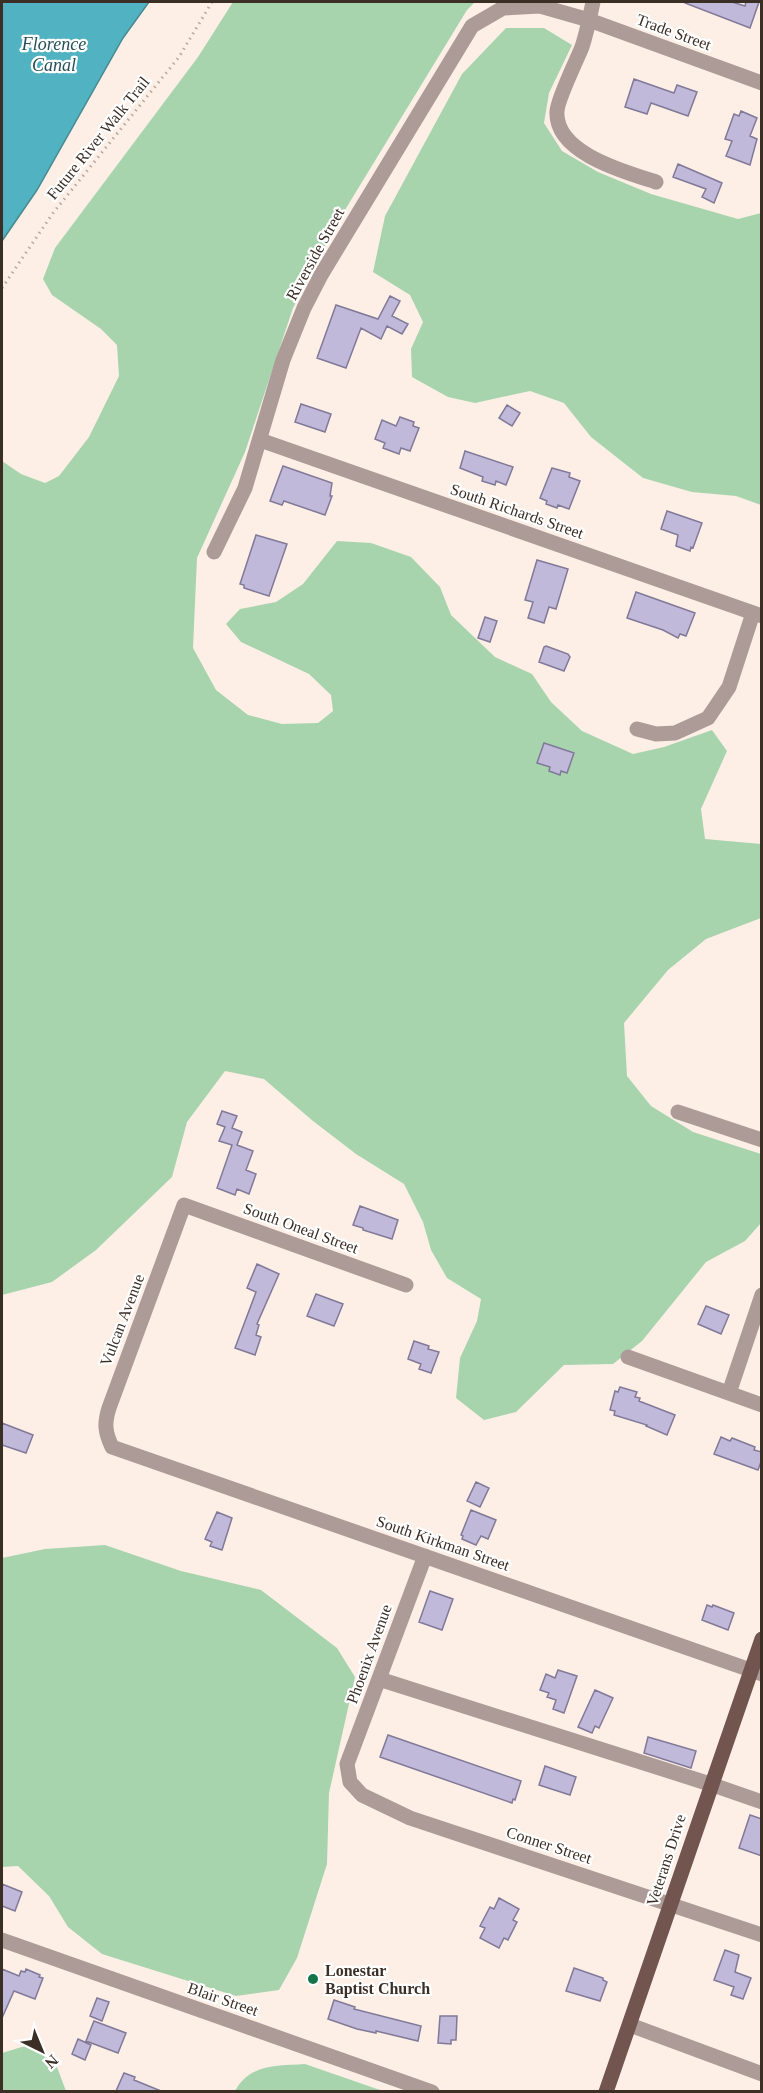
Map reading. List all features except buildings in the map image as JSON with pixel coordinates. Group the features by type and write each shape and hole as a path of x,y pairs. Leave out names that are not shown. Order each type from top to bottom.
{"main road":[{"name":"Veterans Drive","path":"606,2091 710,1784 756,1672 762,1639"}],"street":[{"path":"593,2 583,44 557,110 558,124 564,137 574,146 620,170 656,182"},
{"name":"Trade Street","path":"503,8 540,6 589,20 762,83"},
{"name":"Riverside Street","path":"214,552 238,505 283,360 321,275 472,26 503,8"},
{"name":"South Richards Street","path":"260,440 758,614"},
{"path":"637,729 656,734 675,733 708,718 729,687 758,614"},
{"path":"678,1112 762,1140"},
{"name":"South Oneal Street","path":"184,1205 406,1285"},
{"name":"Vulcan Avenue","path":"112,1447 104,1425 109,1408 184,1205"},
{"path":"729,1393 762,1295"},
{"path":"628,1357 762,1405"},
{"name":"South Kirkman Street","path":"112,1447 756,1672"},
{"name":"Phoenix Avenue","path":"347,1764 425,1556"},
{"path":"379,1679 710,1784 762,1803"},
{"name":"Conner Street","path":"347,1764 350,1782 362,1795 411,1818 762,1935"},
{"name":"Blair Street","path":"2,1940 432,2091"},
{"path":"630,2025 762,2074"}],"path":[{"name":"Future River Walk Trail","path":"2,288 53,213 178,57 212,2"}],"green space":[{"path":"233,2 475,2 467,10 337,223 293,308 245,452 197,558 193,648 216,690 248,715 282,724 318,723 333,711 331,695 309,674 241,642 226,624 240,609 276,602 303,584 337,541 371,543 411,557 440,587 451,615 495,657 532,674 551,702 582,731 633,754 664,747 712,730 727,751 701,809 705,839 761,844 761,918 706,939 668,970 624,1023 627,1076 651,1106 693,1132 761,1154 761,1223 745,1241 706,1262 642,1341 613,1364 564,1365 516,1412 484,1420 456,1398 460,1358 477,1321 481,1299 447,1278 431,1250 423,1222 404,1184 356,1154 264,1079 225,1071 187,1122 172,1177 96,1250 52,1282 2,1295 2,461 21,474 45,483 59,476 89,437 119,376 117,345 101,329 52,295 43,279 55,248 198,57"},
{"path":"506,28 544,28 572,45 549,93 544,123 562,151 598,172 651,194 738,219 761,213 761,505 736,496 692,492 643,478 591,437 564,403 530,391 475,403 448,397 412,377 411,349 423,322 410,295 373,272 385,216 462,74"},
{"path":"105,1545 181,1571 261,1590 337,1648 355,1677 329,1793 327,1864 297,1958 279,1990 236,1996 102,1954 68,1927 49,1896 18,1866 2,1867 2,1558 45,1549"},
{"path":"25,2046 54,2059 66,2091 2,2091 2,2053"},
{"path":"305,2064 382,2091 235,2091 248,2075 257,2071 275,2066"}],"water":[{"name":"Florence Canal","path":"2,2 149,2 123,38 37,190 2,241"}],"place":[{"name":"Lonestar Baptist Church","path":"313,1979"}]}
